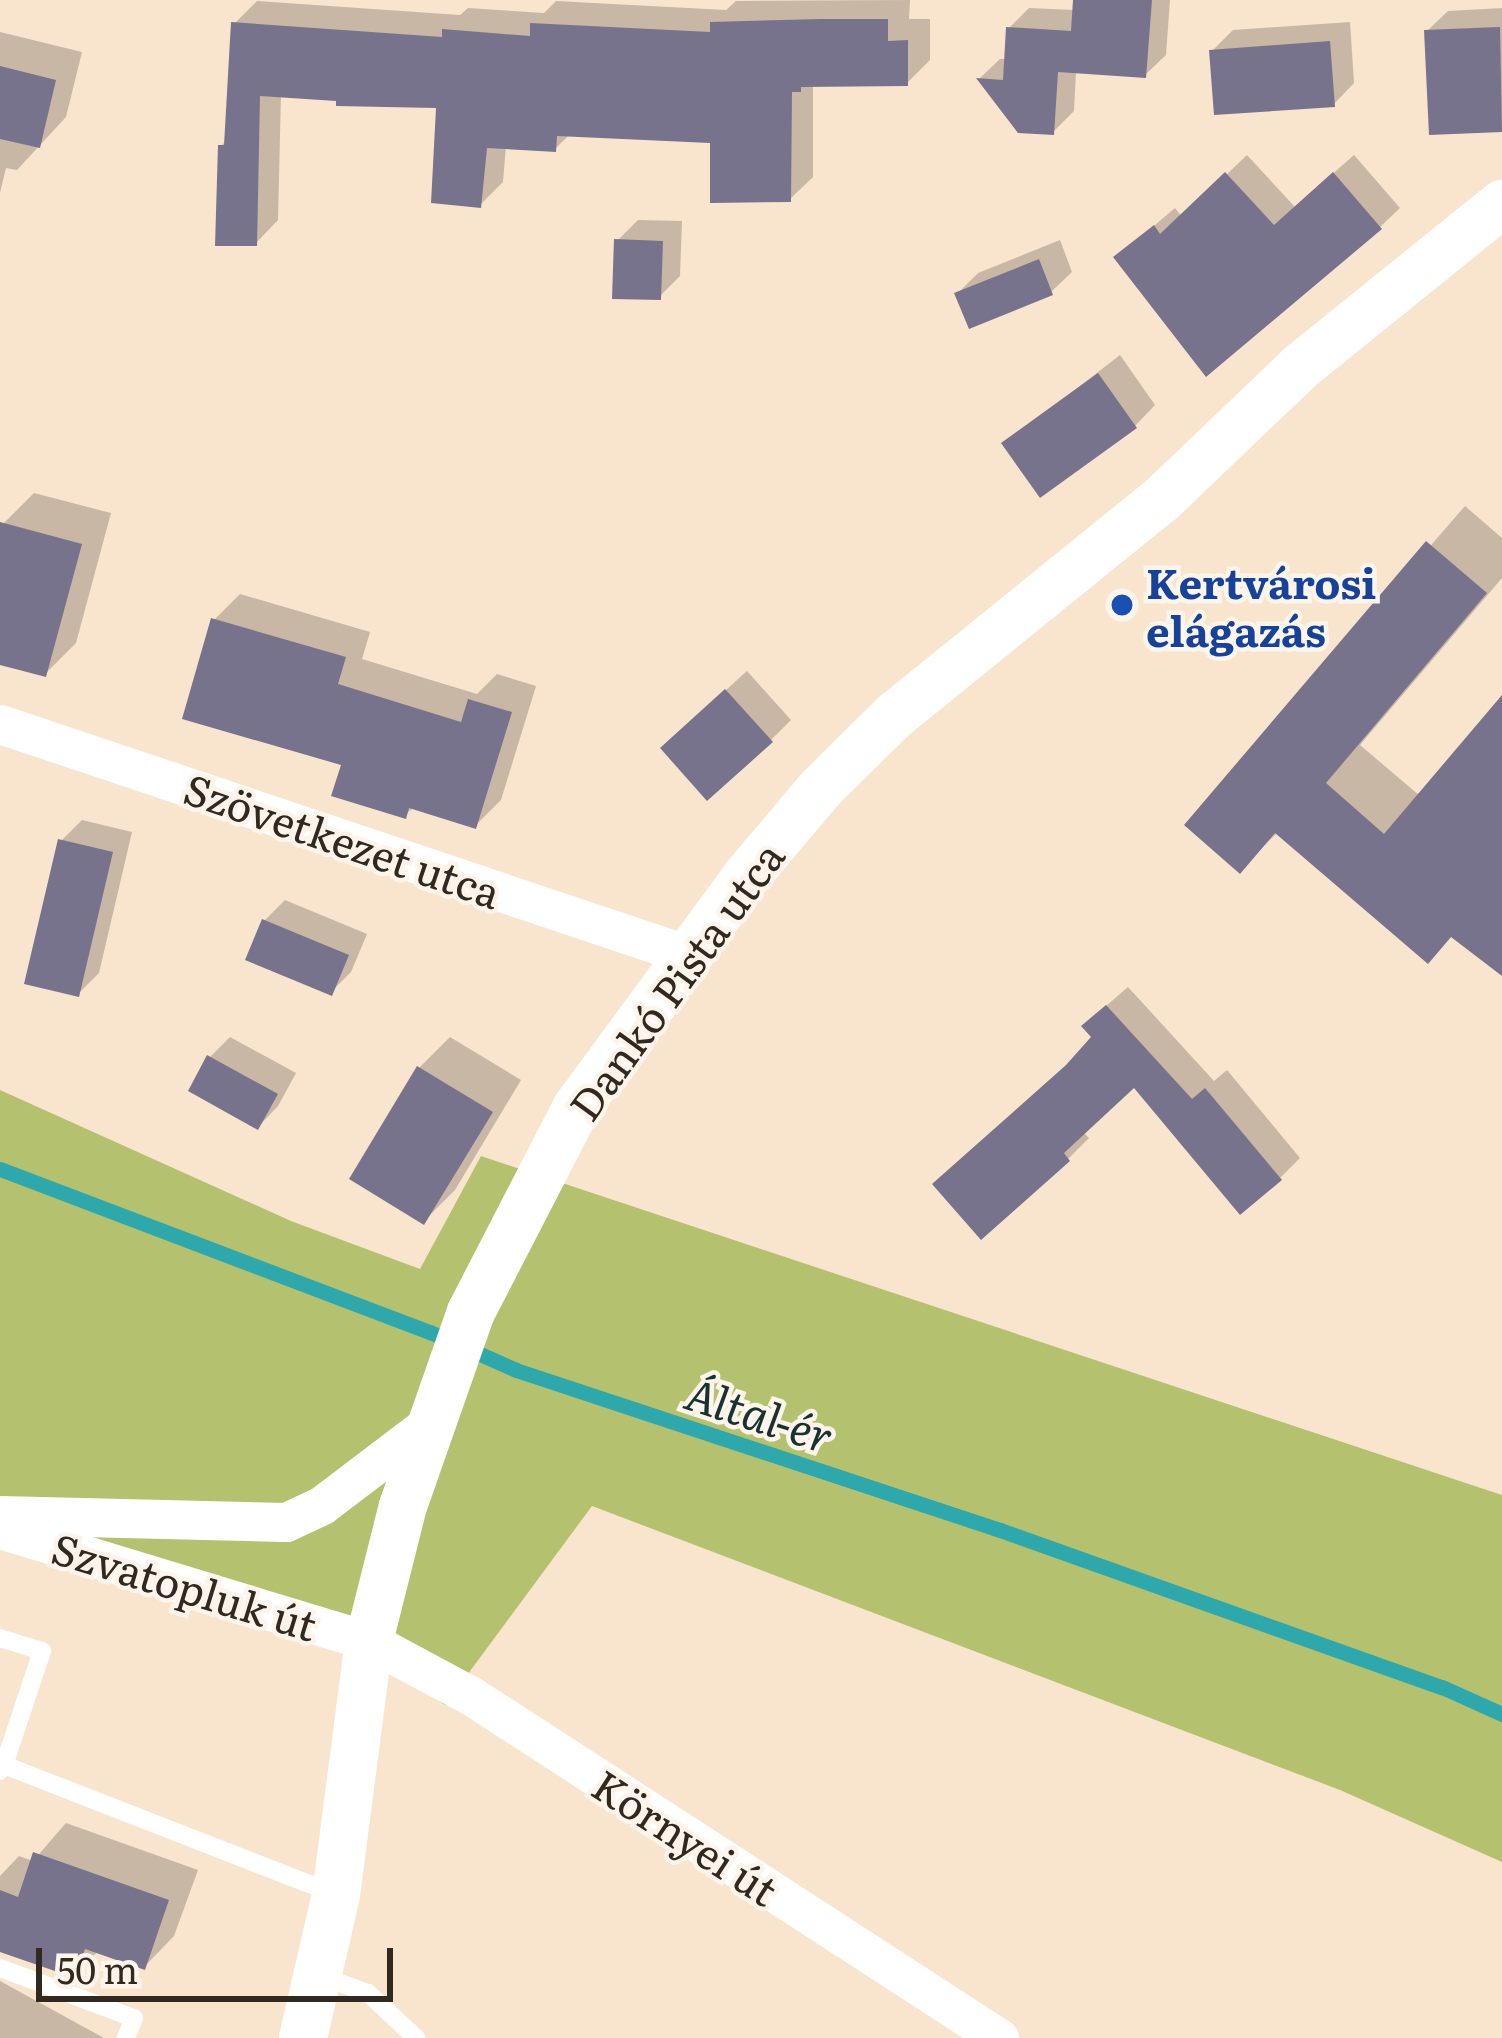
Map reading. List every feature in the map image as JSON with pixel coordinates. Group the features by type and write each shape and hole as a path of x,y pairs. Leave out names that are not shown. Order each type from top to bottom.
{"street":[{"name":"Dankó Pista utca","path":"303,2038 337,1895 369,1641 430,1423 471,1312 577,1107 686,954 822,787 894,716 1161,500 1300,367 1502,204"},
{"name":"Szövetkezet utca","path":"0,724 686,954"},
{"name":"Szvatopluk út","path":"0,1514 246,1525 286,1522 322,1505 430,1423"},
{"name":"Szvatopluk út","path":"0,1529 369,1641"},
{"name":"Környei út","path":"369,1641 473,1697 999,2038"}],"lane":[{"path":"0,1637 42,1651 2,1768 337,1895"},
{"path":"0,1968 134,2018 126,2038"},
{"path":"320,1976 368,1993 416,2038"}],"green space":[{"path":"0,1090 291,1221 420,1269 481,1156 1502,1495 1502,1862 1340,1790 592,1506 445,1705 340,1635 0,1548"}],"building":[{"path":"1073,0 1152,0 1146,78 1058,72 1054,135 1018,133 976,78 1003,80 1006,27 1071,31"},
{"path":"888,19 888,41 908,40 908,86 801,87 801,92 792,92 791,202 710,203 710,143 557,136 556,152 487,148 481,208 431,203 436,108 336,106 336,101 260,96 257,246 215,246 218,145 224,145 231,22 442,37 442,29 530,36 530,23 710,32 710,22"},
{"path":"1500,27 1502,132 1429,135 1424,30"},
{"path":"1330,41 1335,107 1214,115 1209,50"},
{"path":"0,66 56,80 40,148 0,139"},
{"path":"1225,172 1274,225 1333,172 1382,229 1206,377 1113,257 1154,225 1160,234"},
{"path":"614,239 663,241 661,300 612,299"},
{"path":"1039,259 1053,295 969,329 954,293"},
{"path":"1098,373 1137,428 1040,498 1001,443"},
{"path":"0,522 82,544 46,677 0,665"},
{"path":"1426,541 1487,593 1326,783 1384,834 1502,695 1502,976 1451,937 1428,964 1275,833 1240,874 1184,825"},
{"path":"211,618 346,657 338,684 461,722 468,699 512,712 476,829 409,808 406,819 331,796 341,765 182,719"},
{"path":"725,689 773,742 707,801 660,748"},
{"path":"58,839 113,852 79,997 24,984"},
{"path":"262,919 349,955 332,996 245,960"},
{"path":"1106,1005 1192,1099 1205,1088 1282,1180 1240,1215 1134,1088 1064,1153 1070,1161 981,1240 932,1184 1066,1065 1091,1037 1081,1026"},
{"path":"207,1055 278,1094 258,1130 188,1091"},
{"path":"417,1066 493,1112 424,1225 349,1179"},
{"path":"33,1852 169,1900 145,1970 85,1949 75,1978 0,1952 0,1890 18,1897"}],"waterway":[{"name":"Által-ér","path":"0,1169 430,1332 516,1370 1000,1530 1442,1687 1502,1714"}],"place":[{"name":"Kertvárosi elágazás","path":"1122,605"}]}
